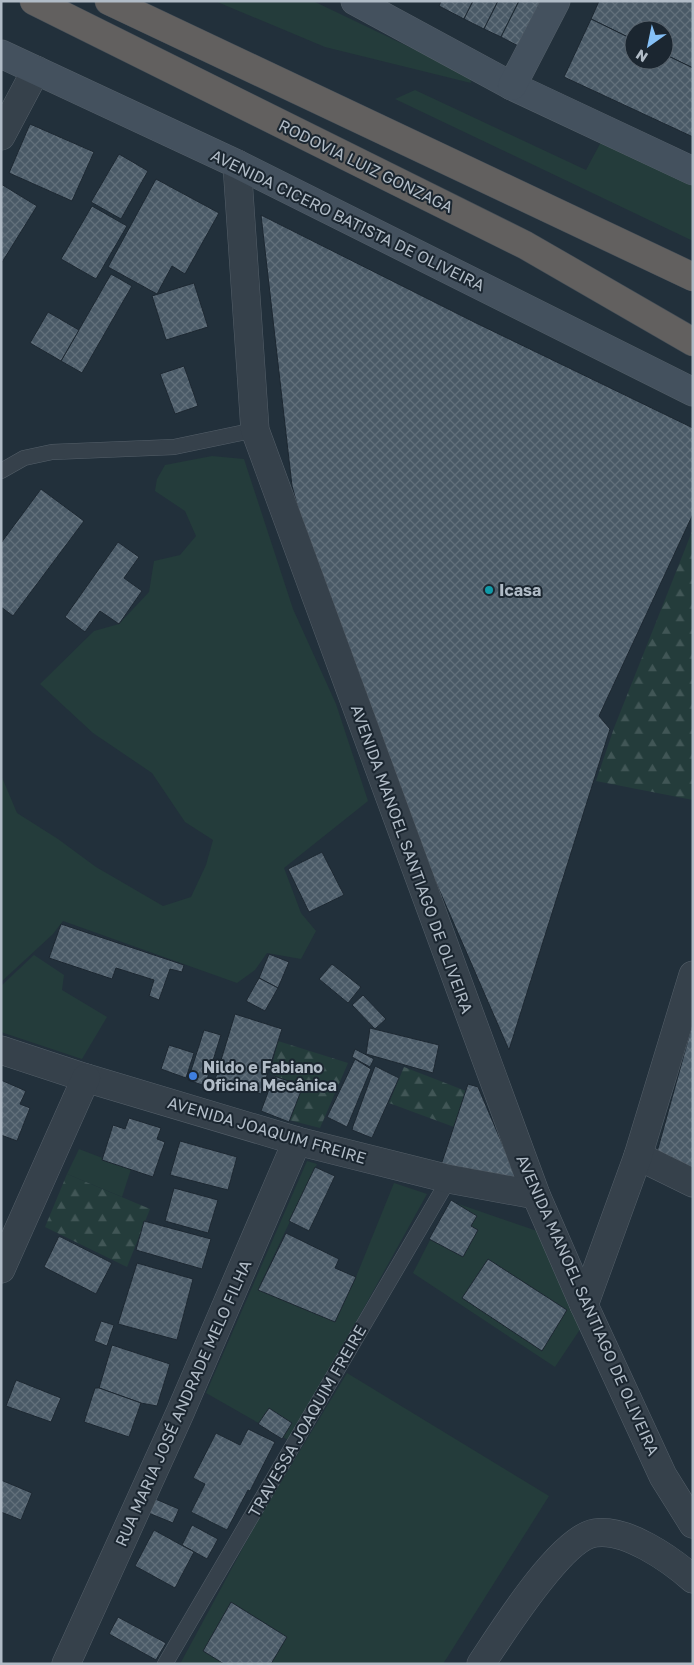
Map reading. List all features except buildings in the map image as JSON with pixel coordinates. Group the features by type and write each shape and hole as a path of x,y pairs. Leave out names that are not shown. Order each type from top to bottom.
{"highway":[{"name":"RODOVIA LUIZ GONZAGA","path":"34,1 525,245 693,342"},
{"path":"109,1 693,277"}],"main road":[{"path":"355,1 512,86 693,171"},
{"path":"512,86 556,1"},
{"name":"AVENIDA CICERO BATISTA DE OLIVEIRA","path":"1,54 237,164 693,392"}],"street":[{"path":"1,136 36,70"},
{"name":"AVENIDA MANOEL SANTIAGO DE OLIVEIRA","path":"237,164 255,430 536,1195 584,1305 663,1476 693,1524"},
{"path":"584,1305 638,1156 693,975"},
{"name":"AVENIDA JOAQUIM FREIRE","path":"1,1050 86,1078 298,1141 450,1179 536,1195"},
{"path":"1,1269 86,1078"},
{"name":"RUA MARIA JOSÉ ANDRADE MELO FILHA","path":"66,1664 180,1413 298,1141"},
{"path":"638,1156 693,1183"},
{"path":"481,1664 552,1564 572,1544 594,1532 617,1534 643,1544 693,1579"}],"lane":[{"path":"1,471 24,458 52,452 174,447 255,430"},
{"name":"TRAVESSA JOAQUIM FREIRE","path":"165,1664 450,1179"}],"green space":[{"path":"215,1 313,1 449,66 470,74 471,83 325,47"},
{"path":"415,90 586,170 601,142 693,182 693,241 395,99"},
{"path":"212,456 244,459 293,609 336,704 368,801 284,868 301,913 316,931 301,959 267,953 255,970 237,983 63,921 53,934 1,982 1,775 17,813 58,839 96,867 163,906 191,897 206,865 213,840 185,822 152,773 93,733 40,684 94,631 119,624 149,592 154,561 180,555 196,536 185,511 155,491 157,479 165,465"},
{"path":"693,529 693,800 596,781 614,728"},
{"path":"34,955 64,975 62,990 107,1017 82,1059 1,1032 1,986"},
{"path":"278,1041 348,1063 320,1128 289,1120 302,1086 270,1074"},
{"path":"404,1067 466,1091 454,1127 389,1103"},
{"path":"79,1149 131,1169 122,1197 67,1174"},
{"path":"307,1161 317,1164 259,1287 335,1322 356,1277 394,1183 427,1194 290,1441 206,1393"},
{"path":"67,1174 150,1209 127,1267 45,1227"},
{"path":"450,1201 540,1232 583,1325 555,1367 413,1273"},
{"path":"347,1373 549,1496 443,1664 180,1664 258,1520"}],"place":[{"name":"Icasa","path":"489,590"},
{"name":"Nildo e Fabiano Oficina Mecânica","path":"193,1076"}]}
